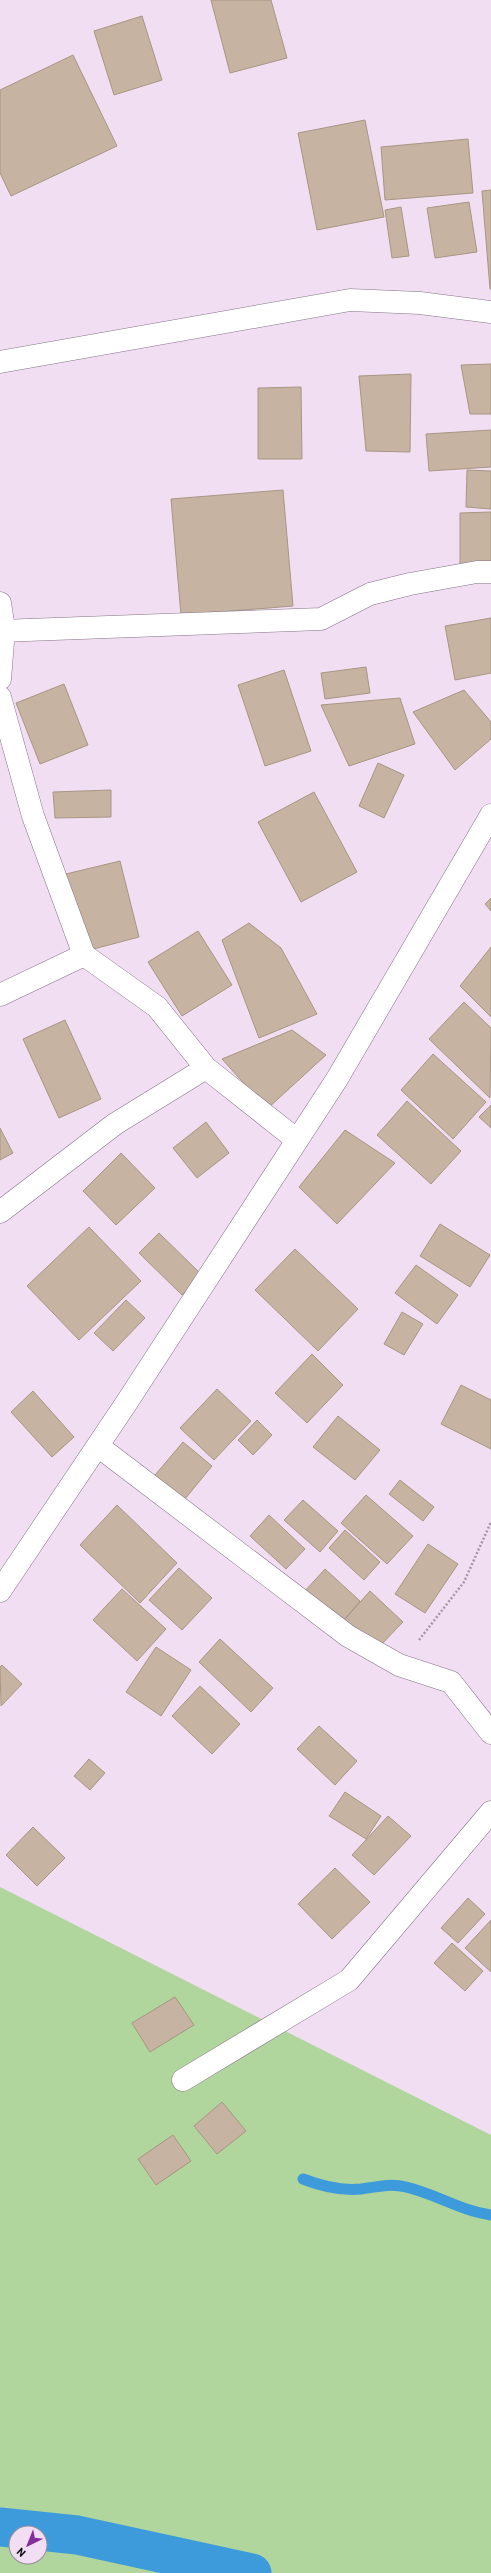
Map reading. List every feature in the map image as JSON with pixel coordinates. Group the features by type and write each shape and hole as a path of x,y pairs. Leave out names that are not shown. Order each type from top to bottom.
{"street":[{"path":"0,362 350,300 420,303 491,312"},
{"path":"2,630 321,619 370,594 410,584 477,572 491,572"},
{"path":"0,603 2,630 0,679"},
{"path":"0,697 33,816 84,955 157,1007 206,1068 297,1140"},
{"path":"0,1591 98,1446 337,1079 491,816"},
{"path":"0,995 84,955"},
{"path":"0,1212 116,1124 206,1068"},
{"path":"98,1446 301,1602 348,1636 399,1665 451,1682 491,1733"},
{"path":"183,2080 349,1980 491,1812"}],"path":[{"path":"399,1665 464,1582 491,1522"}],"green space":[{"path":"0,1887 491,2135 491,2573 0,2573"}],"building":[{"path":"211,0 271,0 287,58 230,73"},
{"path":"142,16 162,80 114,95 94,31"},
{"path":"73,55 117,146 11,196 0,173 0,90"},
{"path":"365,120 384,217 317,230 298,133"},
{"path":"468,139 473,193 385,200 381,147"},
{"path":"491,190 491,289 490,289 482,191"},
{"path":"469,202 477,252 435,258 427,208"},
{"path":"401,207 409,256 392,258 385,210"},
{"path":"491,364 491,414 470,414 461,365"},
{"path":"411,374 410,452 366,451 359,376"},
{"path":"301,387 302,459 258,459 258,388"},
{"path":"491,430 491,467 429,471 426,434"},
{"path":"467,470 491,471 491,509 466,507"},
{"path":"283,490 293,606 181,615 171,499"},
{"path":"491,512 491,566 460,567 460,513"},
{"path":"491,618 491,673 455,680 445,626"},
{"path":"366,667 370,693 325,699 321,673"},
{"path":"284,670 311,751 265,766 238,685"},
{"path":"64,684 88,745 40,764 16,703"},
{"path":"464,690 491,722 491,739 455,770 413,712"},
{"path":"400,698 415,744 349,766 321,705"},
{"path":"378,763 404,775 384,818 359,806"},
{"path":"111,790 111,817 55,818 53,792"},
{"path":"314,792 357,872 301,902 258,822"},
{"path":"120,861 139,937 86,951 66,874"},
{"path":"491,898 491,911 485,904"},
{"path":"249,923 281,948 317,1014 259,1038 222,940"},
{"path":"198,931 232,985 182,1016 148,962"},
{"path":"491,947 491,1017 460,986"},
{"path":"464,1002 491,1028 490,1098 429,1039"},
{"path":"65,1020 101,1099 59,1118 23,1039"},
{"path":"292,1030 326,1055 267,1109 222,1059"},
{"path":"433,1054 486,1102 453,1139 401,1090"},
{"path":"407,1101 461,1151 431,1184 377,1135"},
{"path":"491,1105 491,1128 479,1117"},
{"path":"206,1122 229,1153 197,1178 173,1148"},
{"path":"0,1128 13,1153 0,1160"},
{"path":"345,1130 395,1163 337,1224 299,1187"},
{"path":"121,1153 155,1188 116,1225 83,1191"},
{"path":"440,1224 490,1255 470,1287 420,1256"},
{"path":"89,1227 141,1281 79,1340 27,1286"},
{"path":"159,1233 202,1275 182,1295 139,1253"},
{"path":"295,1249 358,1309 318,1351 255,1290"},
{"path":"416,1265 458,1295 437,1324 395,1293"},
{"path":"126,1300 145,1318 113,1351 94,1333"},
{"path":"402,1312 423,1324 404,1355 384,1344"},
{"path":"312,1354 343,1385 307,1423 275,1393"},
{"path":"461,1385 491,1400 491,1449 441,1424"},
{"path":"217,1389 251,1421 214,1460 180,1428"},
{"path":"33,1391 74,1437 52,1457 11,1412"},
{"path":"338,1416 380,1450 355,1480 313,1447"},
{"path":"257,1420 272,1435 253,1455 238,1440"},
{"path":"183,1442 212,1466 180,1505 150,1481"},
{"path":"400,1480 434,1507 423,1521 389,1494"},
{"path":"366,1495 413,1536 387,1564 341,1523"},
{"path":"303,1500 338,1531 320,1552 284,1520"},
{"path":"117,1505 177,1563 140,1603 80,1545"},
{"path":"269,1515 305,1549 286,1569 250,1536"},
{"path":"345,1530 380,1562 364,1580 329,1548"},
{"path":"428,1544 458,1564 425,1613 395,1594"},
{"path":"179,1568 212,1598 182,1630 149,1600"},
{"path":"325,1569 360,1601 340,1625 304,1592"},
{"path":"122,1589 166,1629 137,1661 93,1620"},
{"path":"370,1591 403,1622 376,1650 344,1620"},
{"path":"220,1639 273,1688 251,1712 199,1662"},
{"path":"156,1647 191,1670 161,1716 126,1692"},
{"path":"2,1665 22,1684 1,1706 0,1667"},
{"path":"200,1686 240,1724 212,1754 172,1716"},
{"path":"319,1726 357,1761 335,1785 297,1749"},
{"path":"89,1759 105,1773 90,1790 74,1776"},
{"path":"345,1792 381,1816 366,1839 329,1816"},
{"path":"388,1816 411,1836 374,1875 352,1855"},
{"path":"33,1827 65,1858 37,1886 6,1855"},
{"path":"335,1868 370,1902 332,1939 298,1904"},
{"path":"468,1898 485,1914 458,1943 441,1928"},
{"path":"491,1920 491,1972 465,1948"},
{"path":"452,1943 483,1971 465,1991 434,1963"},
{"path":"175,1997 194,2025 150,2052 132,2023"},
{"path":"222,2102 246,2131 217,2154 194,2126"},
{"path":"173,2135 191,2161 156,2185 138,2159"}],"waterway":[{"path":"303,2179 339,2189 361,2189 389,2185 406,2187 469,2210 491,2215"},
{"path":"0,2527 77,2535 252,2573"}]}
